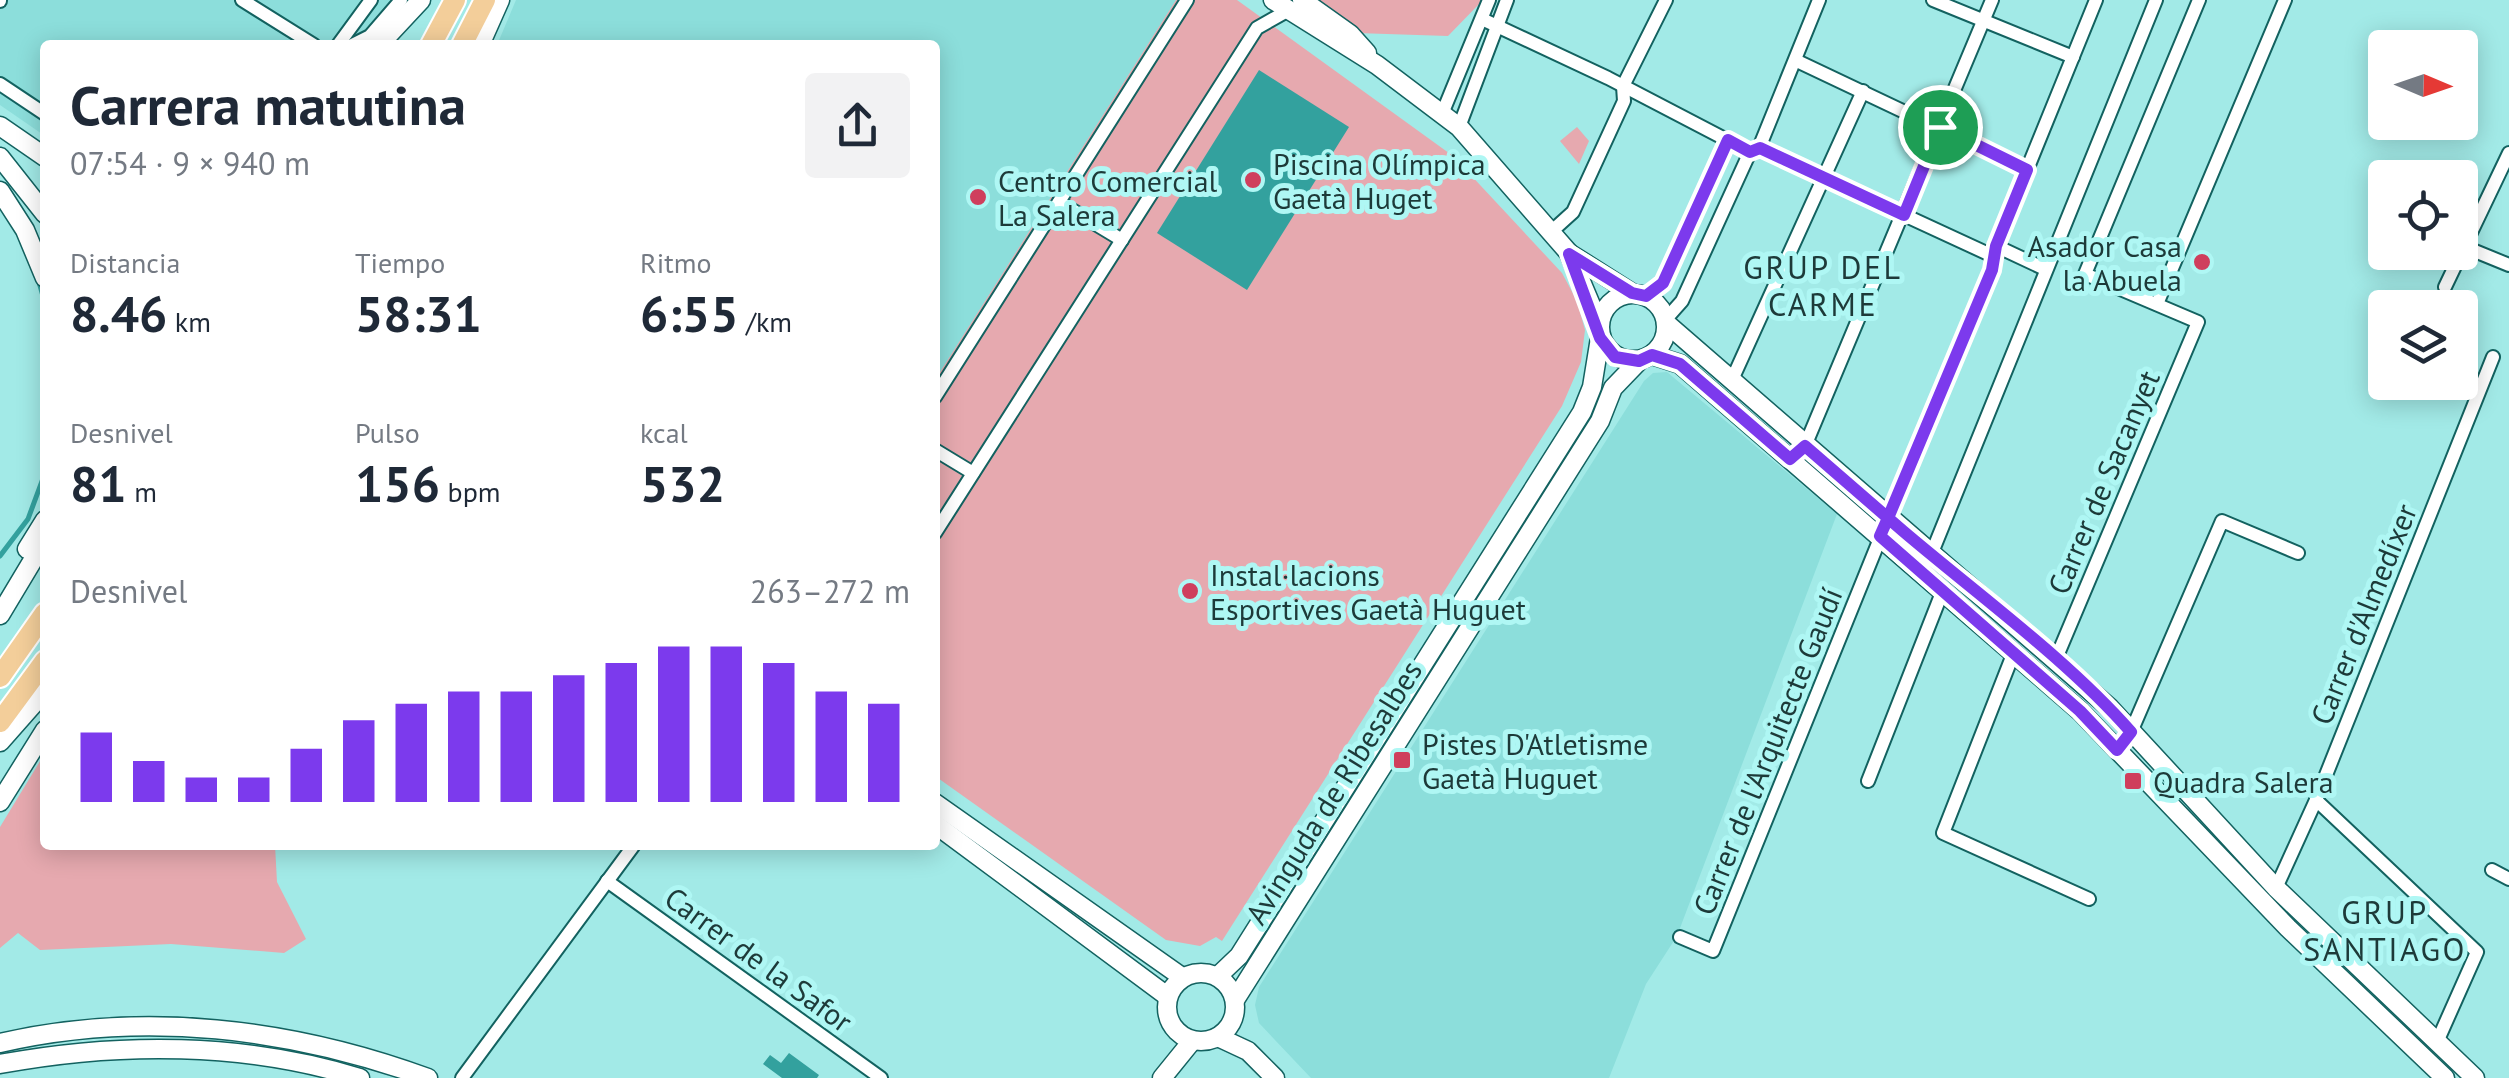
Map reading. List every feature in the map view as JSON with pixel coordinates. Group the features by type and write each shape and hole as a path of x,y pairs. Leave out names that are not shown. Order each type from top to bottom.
{"main road":[{"path":"434,40 455,0"},
{"path":"465,40 485,0"},
{"path":"0,676 40,620"},
{"path":"0,722 40,669"}],"street":[{"path":"242,0 306,40"},
{"path":"342,40 370,0"},
{"path":"362,40 401,0"},
{"path":"383,40 421,0"},
{"path":"482,40 500,0"},
{"path":"940,389 1188,0"},
{"path":"1442,114 1490,0"},
{"path":"1459,127 1507,0"},
{"path":"1552,231 1574,212 1624,100 1623,86 1666,0"},
{"path":"1646,358 1664,341 1666,322 1682,301 1798,61 1819,0"},
{"path":"1933,0 2073,57"},
{"path":"1790,459 1805,446 1992,0"},
{"path":"1884,526 2096,0"},
{"path":"1931,555 2156,0"},
{"path":"2199,0 2085,274 2157,304 2285,0"},
{"path":"940,525 1257,28 1293,2 1350,34 1377,65 1459,127 1569,254 1599,331 1615,357 1680,364 1790,459 1931,555 1948,582 2022,634 2110,708 2276,888 2475,1078"},
{"path":"1482,19 1728,140 1995,252 2043,268"},
{"path":"1798,61 2027,170"},
{"path":"0,84 40,111"},
{"path":"1731,382 1863,91"},
{"path":"0,126 40,154"},
{"path":"1599,331 1604,309 1616,298 1639,295 1663,283 1728,140"},
{"path":"2478,219 2509,153"},
{"path":"0,158 40,208"},
{"path":"0,191 40,267"},
{"path":"1059,202 1122,240"},
{"path":"2478,251 2509,264"},
{"path":"1569,254 1639,295 1805,446 1884,526 1948,582 2014,652 2094,725 2434,1074"},
{"path":"2445,287 2453,270"},
{"name":"Carrer de Sacanyet","path":"2055,661 2198,322 2157,304"},
{"name":"Avinguda de Ribesalbes","path":"1218,976 1239,956 1582,412 1592,387 1599,331"},
{"name":"Carrer d'Almedíxer","path":"2276,888 2316,800 2493,357"},
{"name":"Avinguda de Ribesalbes","path":"1235,1000 1600,421 1613,388 1646,358"},
{"path":"940,453 973,473"},
{"path":"2117,750 2131,732 2222,521 2298,553"},
{"name":"Carrer de l'Arquitecte Gaudí","path":"1680,937 1713,951 1884,526"},
{"path":"0,609 40,530"},
{"path":"0,609 40,548"},
{"path":"1868,781 1948,582"},
{"path":"2022,634 1943,833 2089,899"},
{"path":"0,742 40,698"},
{"path":"2094,725 2110,708"},
{"path":"0,802 40,738"},
{"path":"2316,800 2477,952 2437,1042 2434,1074"},
{"path":"940,807 1182,977"},
{"path":"940,828 1167,996"},
{"path":"462,1078 630,850"},
{"path":"2492,870 2509,879"},
{"name":"Carrer de la Safor","path":"608,881 881,1078"},
{"path":"1248,1052 1233,1021 1235,1000 1218,976 1200,971 1182,977 1167,996 1166,1015 1184,1036 1218,1037 1248,1052 1275,1078"},
{"path":"1218,1037 1233,1021"},
{"path":"0,1043 93,1028 222,1030 286,1037 428,1078"},
{"path":"1167,1070 1184,1036"},
{"path":"0,1064 78,1052 154,1048 282,1060 360,1078"}],"shaded area":[{"path":"0,0 398,0 367,40 40,40 40,133 0,105"},
{"path":"516,0 1176,0 940,372 940,40 499,40"},
{"name":"Instal·lacions Esportives Gaetà Huguet","path":"1176,0 1237,0 1453,156 1562,273 1577,301 1585,330 1581,362 1562,406 1222,941 1216,937 1200,946 1166,940 940,780 940,372"},
{"path":"1309,0 1483,0 1448,36 1356,33"},
{"name":"Piscina Olímpica Gaetà Huget","path":"1259,70 1349,127 1247,290 1157,233"},
{"path":"1577,127 1589,141 1579,164 1560,141"},
{"path":"1667,372 1837,514 1677,936 1646,984 1609,1078 1311,1078 1259,1023 1255,1005 1259,987 1644,381 1653,373"},
{"path":"40,761 40,850 275,850 277,882 306,939 284,953 171,944 40,950 18,933 0,948 0,827"},
{"path":"789,1053 819,1075 817,1078 782,1078 763,1064 770,1055 781,1063"}],"waterway":[{"path":"0,556 28,519 40,487"}],"place":[{"name":"Piscina Olímpica Gaetà Huget","path":"1253,180"},
{"name":"Centro Comercial La Salera","path":"978,197"},
{"name":"Asador Casa la Abuela","path":"2202,262"},
{"name":"Instal·lacions Esportives Gaetà Huguet","path":"1190,591"},
{"name":"Pistes D'Atletisme Gaetà Huguet","path":"1402,760"},
{"name":"Quadra Salera","path":"2133,781"}],"district":[{"name":"GRUP DEL CARME","path":"1823,286"},
{"name":"GRUP SANTIAGO","path":"2385,930"}],"route":[{"path":"1940,127 1904,215 1760,148 1750,152 1728,140 1663,283 1646,296 1602,277 1569,254 1599,324 1600,338 1615,357 1639,361 1652,355 1680,364 1790,459 1805,446 1888,518 1903,531 2022,634 2110,708 2131,732 2117,750 2080,711 1880,536 1888,518 1992,270 1996,246 2027,170 1940,127"}]}
